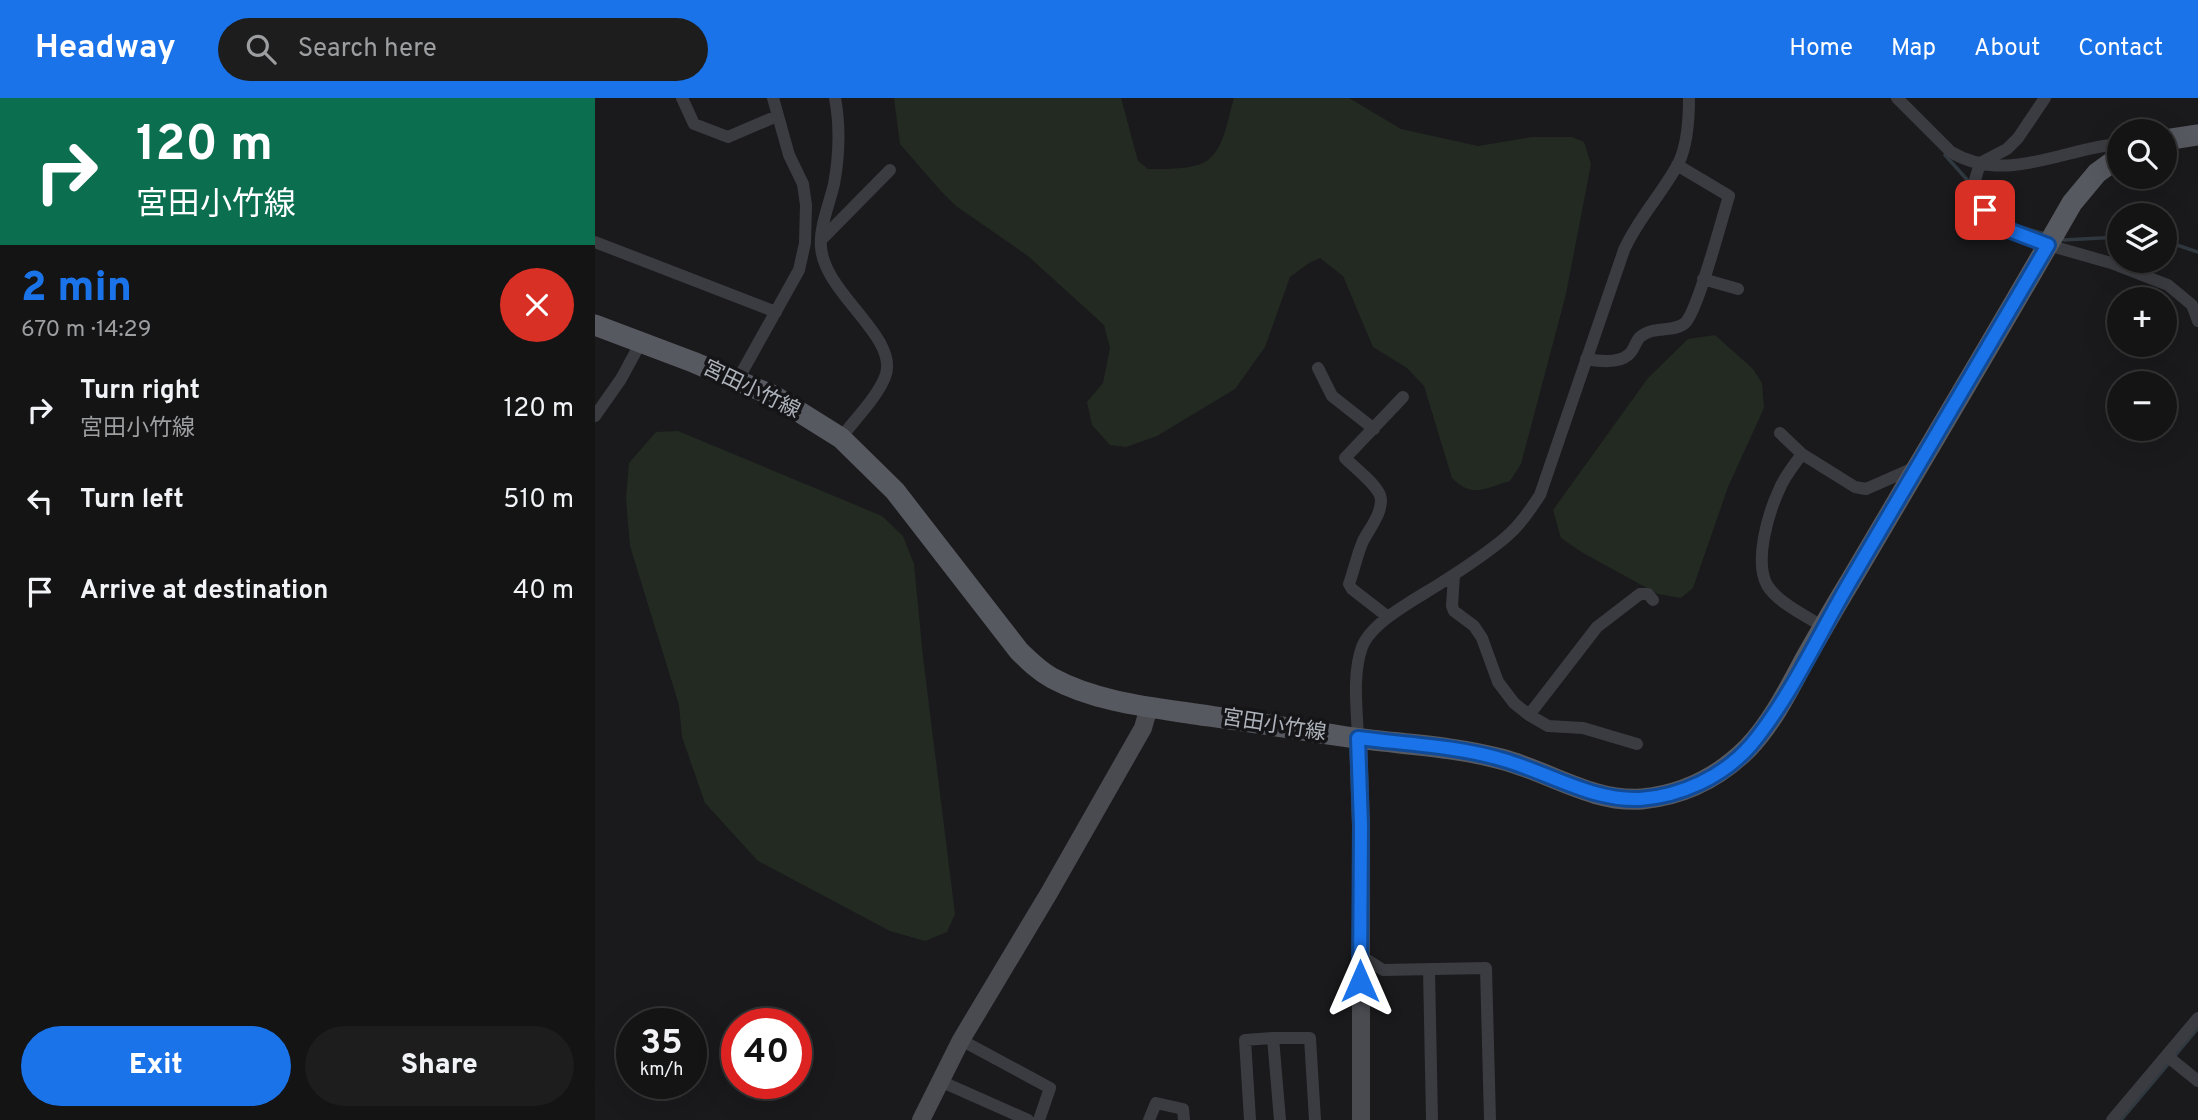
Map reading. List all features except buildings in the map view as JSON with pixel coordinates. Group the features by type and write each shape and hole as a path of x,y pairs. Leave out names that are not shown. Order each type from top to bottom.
{"main road":[{"path":"2177,138 2198,135"},
{"name":"宮田小竹線","path":"595,325 774,396 841,438 895,491 1019,651 1035,667 1052,678 1112,699 1149,707 1358,738 1461,750 1502,759 1588,792 1618,799 1642,799 1675,793 1697,785 1725,768 1750,746 1783,700 1823,627 2072,203 2097,173 2107,166"}],"street":[{"path":"682,98 694,124 728,137 777,116"},
{"path":"737,381 799,270 804,253 806,205 803,184 789,155 773,98"},
{"path":"835,98 838,145 835,180 821,249 831,278 839,291 881,342 886,353 887,366 878,389 841,438"},
{"path":"1361,1120 1361,825 1356,685 1363,644 1388,617 1454,575 1507,536 1523,521 1541,495 1629,237 1677,165 1686,136 1689,98"},
{"path":"1897,98 1951,152 1962,159 2003,165 2024,164 2051,160 2107,145"},
{"path":"2045,98 2018,138 2007,149 1980,163 1971,194 1998,226 2168,285 2192,305 2198,321"},
{"path":"1586,359 1617,360 1628,355 1639,338 1650,331 1682,326 1688,320 1729,196 1677,165"},
{"path":"804,253 821,241 890,170"},
{"path":"595,242 776,312"},
{"path":"1703,279 1738,289"},
{"path":"595,416 621,379 641,342"},
{"path":"1318,368 1332,396 1374,429"},
{"path":"1388,617 1349,584 1362,543 1378,512 1380,494 1345,458 1403,397"},
{"path":"1780,433 1802,454 1855,487 1866,489 1917,467"},
{"path":"1802,454 1779,488 1767,521 1762,573 1768,586 1779,598 1823,627"},
{"path":"1454,575 1454,611 1474,626 1482,638 1498,682 1514,703 1548,726 1583,728 1637,744"},
{"path":"1529,715 1597,626 1640,594 1649,594 1653,600"},
{"path":"927,1118 940,1081 961,1040 1110,787 1143,728 1149,707"},
{"path":"1360,956 1383,971 1486,968 1490,1120"},
{"path":"1429,969 1431,1120"},
{"path":"2112,1120 2198,1018"},
{"path":"1250,1120 1245,1040 1273,1038 1310,1038 1315,1120"},
{"path":"1273,1038 1280,1120"},
{"path":"961,1040 1050,1088 1039,1120"},
{"path":"2167,1056 2198,1081"},
{"path":"940,1081 1028,1120"},
{"path":"1149,1120 1156,1103 1182,1109 1184,1120"}],"shaded area":[{"path":"894,98 1121,98 1138,161 1148,169 1188,167 1208,160 1222,140 1234,98 1349,98 1401,129 1478,146 1532,137 1572,137 1584,142 1591,164 1566,294 1521,464 1510,481 1486,489 1466,488 1452,478 1424,386 1407,368 1373,347 1343,276 1320,258 1290,277 1265,347 1235,389 1157,436 1126,447 1110,445 1092,425 1087,402 1103,383 1110,348 1104,325 1028,256 956,206 940,190 900,144"},
{"path":"1715,335 1753,369 1762,383 1764,408 1728,487 1693,588 1681,598 1658,594 1561,538 1553,510 1648,378 1688,339"},
{"path":"678,431 882,516 903,536 914,564 955,914 947,932 925,941 890,931 758,861 705,803 682,737 679,705 630,546 626,498 629,463 656,432"}],"waterway":[{"path":"1945,155 1970,183"},
{"path":"1975,189 2003,222 2045,234"},
{"path":"2059,238 2107,238"},
{"path":"2177,245 2198,252"},
{"path":"2174,1057 2198,1028"},
{"path":"2121,1120 2169,1063"}],"route":[{"path":"1360,981 1361,825 1358,738 1461,750 1502,759 1588,792 1618,799 1642,799 1675,793 1697,785 1725,768 1750,746 1783,700 2048,245 1998,226 1985,210"}]}
